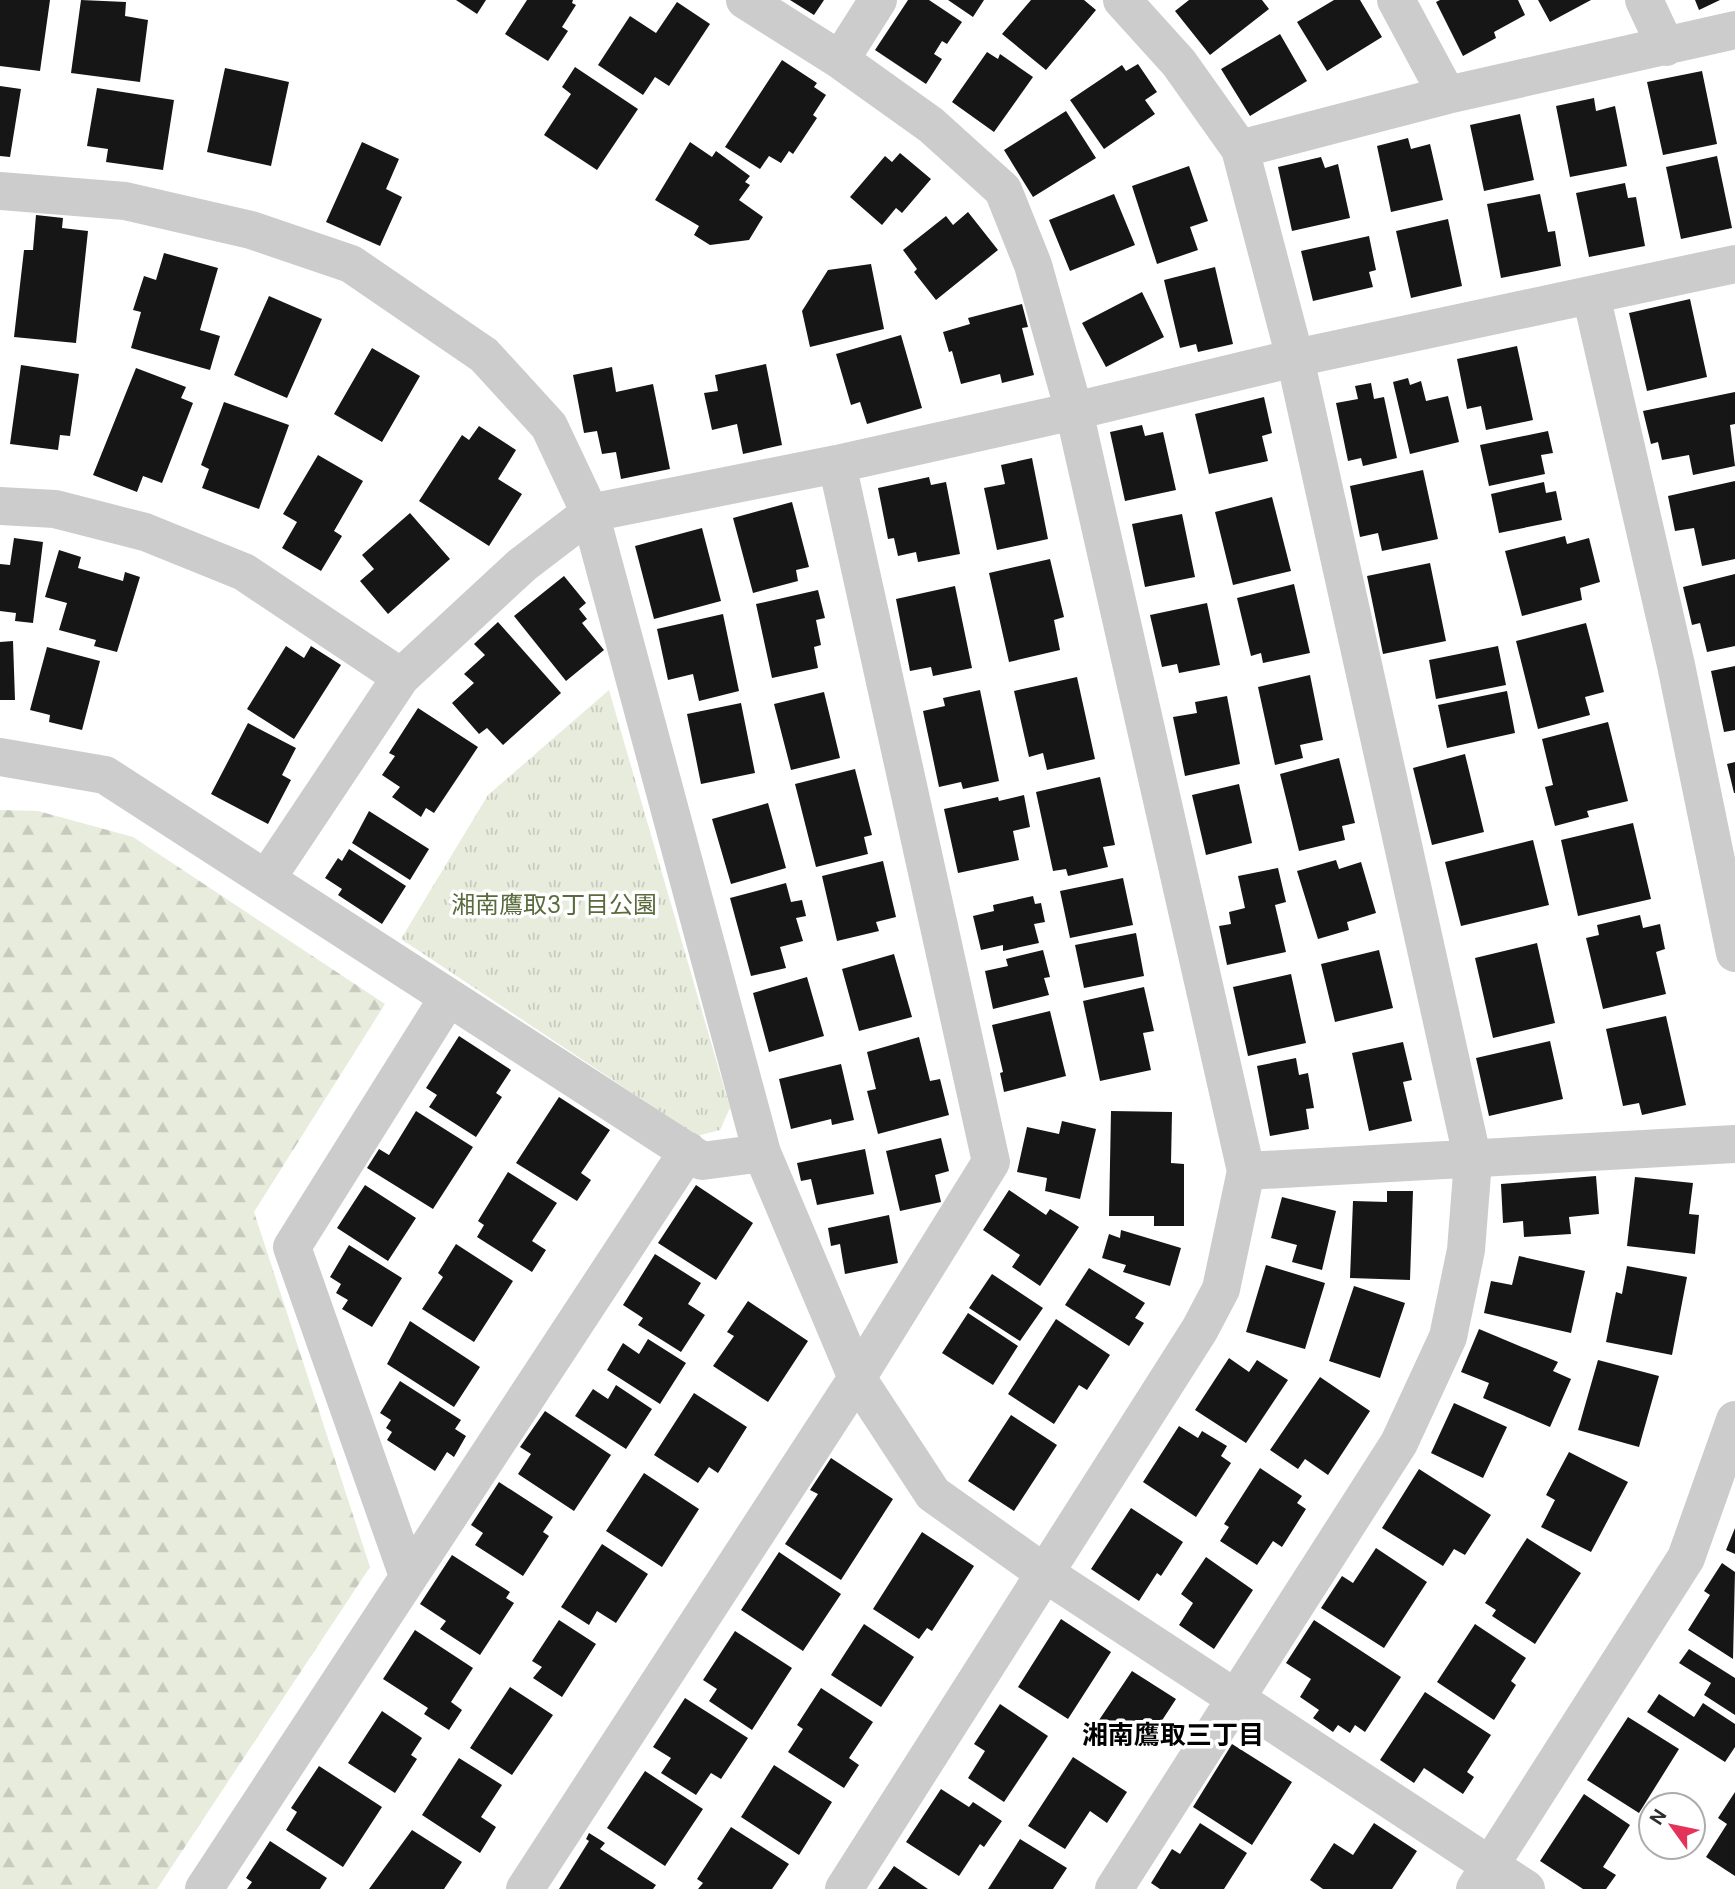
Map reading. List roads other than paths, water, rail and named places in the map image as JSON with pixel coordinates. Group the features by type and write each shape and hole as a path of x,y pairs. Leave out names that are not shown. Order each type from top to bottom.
{"street":[{"path":"745,0 840,60 931,125 1003,190 1033,265 1074,411 1246,1171 1221,1289 1200,1329 844,1889"},
{"path":"840,60 878,0"},
{"path":"1114,1889 1399,1443 1448,1337 1466,1250 1472,1161 1295,358 1240,149 1179,63 1122,0"},
{"path":"1396,0 1447,95"},
{"path":"1644,0 1666,47"},
{"path":"1240,149 1447,95 1735,30"},
{"path":"0,191 125,201 251,230 351,264 484,355 549,426 590,513 762,1153 857,1378 933,1494 1046,1574 1236,1698 1483,1878 1526,1889"},
{"path":"267,878 401,677 522,565 590,513 837,464 1295,358 1735,264"},
{"path":"1591,295 1676,665 1735,953"},
{"path":"525,1889 857,1378 991,1162 837,464"},
{"path":"0,506 55,509 145,532 244,572 401,677"},
{"path":"0,757 105,775 702,1161 762,1153"},
{"path":"408,1576 292,1247 448,999"},
{"path":"1246,1171 1472,1161 1735,1144"},
{"path":"204,1889 688,1151"},
{"path":"1483,1878 1686,1558 1735,1420"}],"district":[{"name":"湘南鷹取三丁目","path":"1173,1735"}],"park label":[{"name":"湘南鷹取3丁目公園","path":"554,905"}]}
